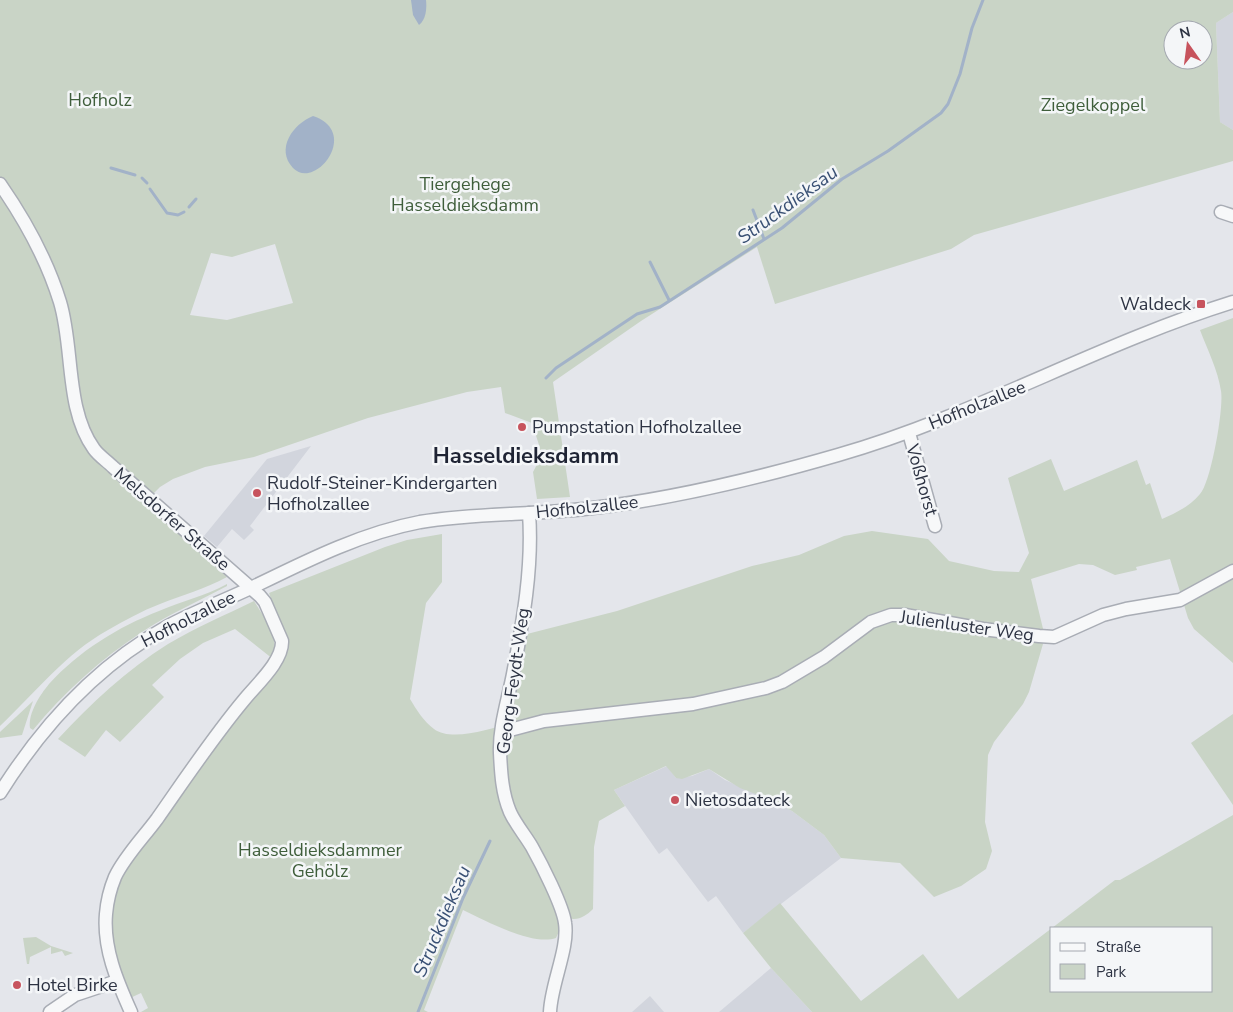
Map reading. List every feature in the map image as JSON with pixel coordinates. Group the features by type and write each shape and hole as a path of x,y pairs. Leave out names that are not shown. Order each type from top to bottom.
{"street":[{"name":"Melsdorfer Straße","path":"0,184 27,225 56,288 67,334 78,414 93,448 265,602 281,636 283,647 276,661 206,750 115,876 108,898 105,926 106,940 117,981 131,1012"},
{"name":"Hofholzallee","path":"0,793 13,772 60,712 109,666 166,627 289,569 356,540 434,520 582,510 650,500 835,456 908,433 957,414 1119,344 1233,302"},
{"name":"Voßhorst","path":"908,433 935,526"},
{"name":"Georg-Feydt-Weg","path":"529,513 528,577 500,750 502,779 509,810 539,860 566,923 564,943 552,992 550,1012"},
{"name":"Julienluster Weg","path":"502,732 544,722 728,698 766,688 782,682 817,661 871,622 891,615 905,615 991,630 1054,637 1064,634 1081,624 1126,609 1180,600 1233,571"},
{"path":"50,1012 75,995 117,981"}],"shaded area":[{"path":"1233,12 1233,130 1220,122 1216,23"},
{"name":"Rudolf-Steiner-Kindergarten Hofholzallee","path":"311,446 250,526 254,530 244,540 232,529 217,547 204,536 267,459"},
{"path":"667,766 676,778 692,776 709,769 725,780 792,811 824,835 841,858 743,933 716,896 708,902 667,848 659,854 614,790"},
{"path":"771,968 812,1012 719,1012"},
{"path":"650,996 664,1012 632,1012"}],"green space":[{"name":"Tiergehege Hasseldieksdamm","path":"0,0 1233,0 1233,12 1216,23 1220,122 1233,130 1233,161 974,235 951,249 775,304 757,247 641,321 553,382 570,497 537,499 533,472 541,457 532,423 505,413 501,387 467,392 368,418 254,457 205,467 173,479 160,487 147,500 215,562 227,577 147,610 121,623 93,639 51,674 0,726","holes":["275,244 293,303 227,320 190,315 211,253 232,257"]},
{"name":"Hasseldieksdammer Gehölz","path":"1233,318 1233,663 1194,629 1188,618 1170,559 1136,567 1137,570 1115,575 1093,565 1079,564 1031,579 1045,637 1029,692 1023,704 994,742 988,755 985,822 992,851 986,869 961,886 934,897 900,863 841,858 824,835 792,811 771,800 740,788 709,769 682,779 676,778 666,766 614,790 625,806 599,821 594,847 593,909 582,917 568,918 556,938 546,940 522,936 463,910 424,1010 428,1012 141,1012 148,1008 141,993 128,999 115,958 111,927 111,912 116,885 124,871 278,663 235,629 203,643 180,659 152,685 164,697 120,742 106,730 85,757 58,739 110,688 168,644 254,601 272,632 275,646 274,653 284,636 269,593 385,547 407,540 442,534 442,582 426,603 410,699 424,719 434,729 441,733 461,734 482,731 510,723 527,634 617,611 752,566 799,555 844,536 872,531 928,539 949,561 994,571 1019,572 1029,553 1008,478 1051,459 1064,491 1137,460 1146,485 1150,483 1162,519 1182,509 1200,494 1208,475 1219,428 1221,391 1212,360 1200,330"},
{"path":"227,584 227,586 163,619 127,642 70,689 33,730 30,728 33,710 46,688 61,672 86,651 114,632 144,617"},
{"path":"33,701 22,735 0,738 0,732"},
{"path":"1233,714 1233,805 1191,743"},
{"path":"1233,815 1233,1012 812,1012 771,968 743,933 780,903 861,1001 923,954 958,999 1050,929 1050,992 1213,992 1213,927 1053,927 1115,880 1120,880"},
{"path":"36,937 51,946 73,953 65,956 62,951 51,954 51,947 30,957 29,964 27,964 23,938"}],"water":[{"path":"411,0 426,0 425,17 419,25 413,15"},
{"path":"313,116 327,124 333,134 334,146 322,166 312,172 302,173 293,168 288,161 286,145 293,131"}],"waterway":[{"name":"Struckdieksau","path":"546,378 556,368 637,314 660,307 782,228 842,179 888,151 941,113 948,104 960,74 972,28 983,0"},
{"path":"111,168 135,175"},
{"path":"142,178 147,183"},
{"path":"150,189 167,213 178,215 184,212"},
{"path":"189,207 196,199"},
{"path":"753,210 764,239"},
{"path":"650,262 669,300"},
{"name":"Struckdieksau","path":"418,1012 463,898 490,841"}],"place":[{"name":"Waldeck","path":"1201,304"},
{"name":"Pumpstation Hofholzallee","path":"522,427"},
{"name":"Rudolf-Steiner-Kindergarten Hofholzallee","path":"257,493"},
{"name":"Nietosdateck","path":"675,800"},
{"name":"Hotel Birke","path":"17,985"}],"district":[{"name":"Hasseldieksdamm","path":"526,455"}],"park label":[{"name":"Hofholz","path":"100,100"},
{"name":"Ziegelkoppel","path":"1093,105"}]}
